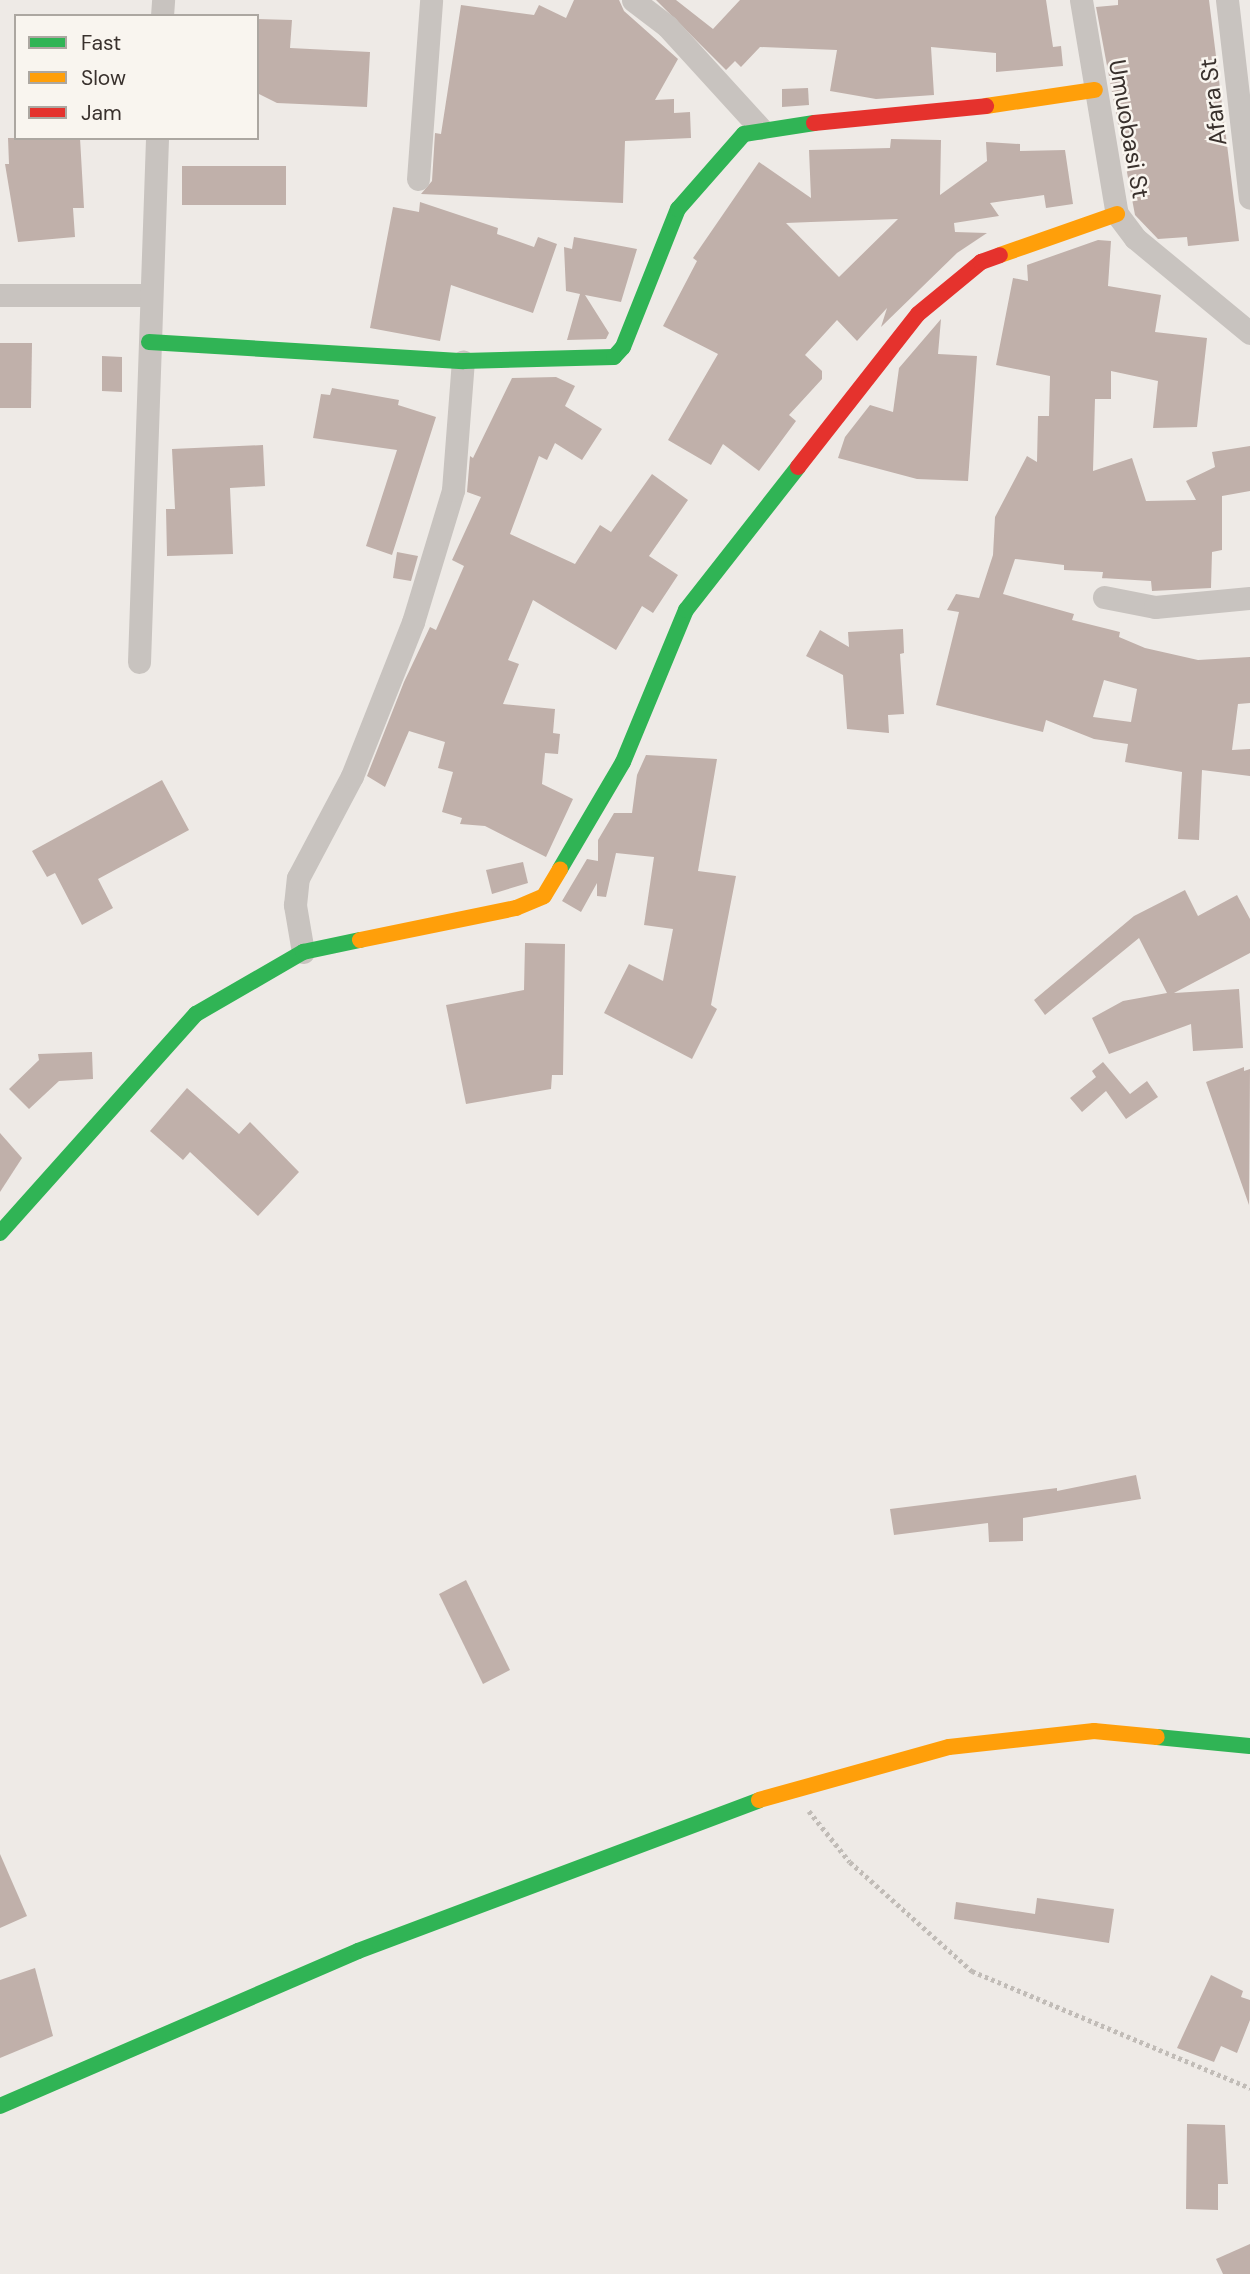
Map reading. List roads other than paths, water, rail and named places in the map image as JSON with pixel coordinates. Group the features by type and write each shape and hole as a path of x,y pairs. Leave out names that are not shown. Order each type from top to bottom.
{"street":[{"path":"418,179 431,0"},
{"path":"633,0 667,26 760,128"},
{"name":"Umuobasi St","path":"1081,0 1117,214 1135,238 1250,333"},
{"name":"Afara St","path":"1227,0 1250,198"},
{"path":"149,342 463,361 614,357 623,347 678,209 744,134 760,128 937,113 1095,90"},
{"path":"139,662 157,140"},
{"path":"0,1233 197,1014 303,952 516,908 544,896 623,762 686,610 918,314 981,262 1117,214"},
{"path":"0,295 150,295"},
{"path":"303,952 295,905 298,878 352,776 413,622 453,490 463,361"},
{"path":"1104,597 1155,607 1250,597"},
{"path":"0,2106 170,2029 358,1951 792,1788 949,1747 1094,1731 1250,1746"}]}
